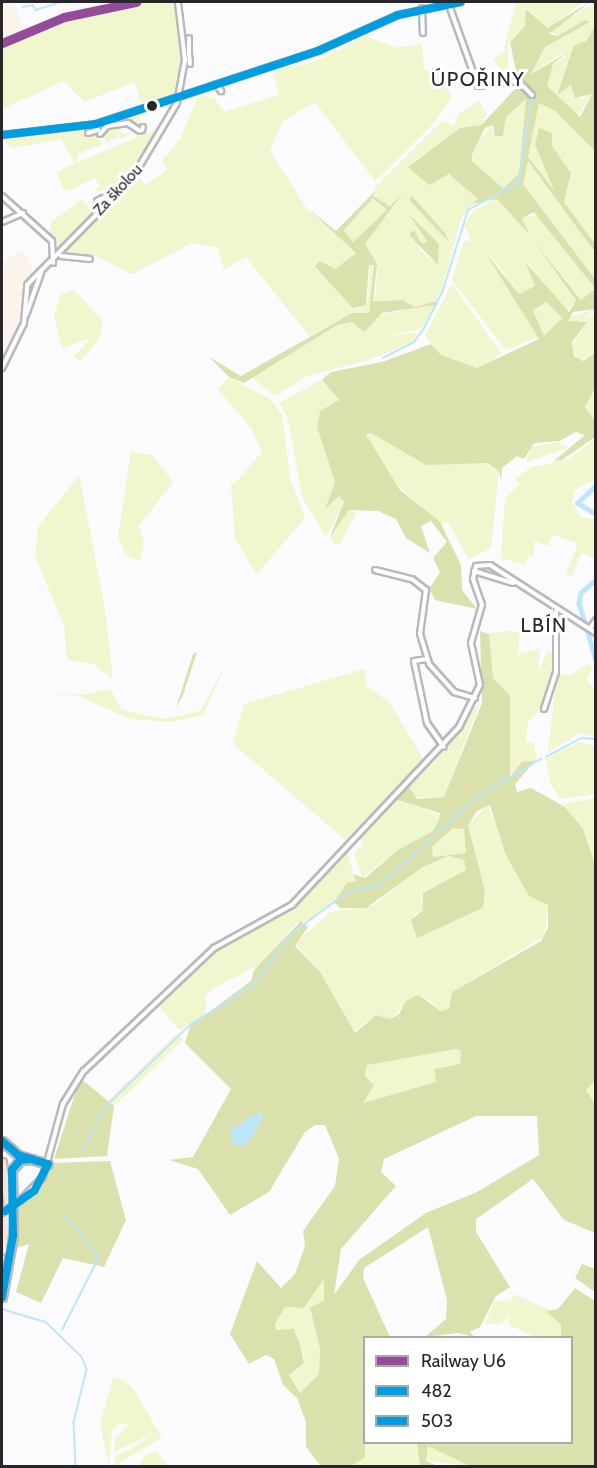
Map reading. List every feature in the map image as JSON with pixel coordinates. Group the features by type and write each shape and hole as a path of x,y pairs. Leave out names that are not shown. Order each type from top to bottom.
{"highway":[{"path":"2,1141 11,1152 48,1164"},
{"path":"2,1146 10,1198 12,1247 2,1297"},
{"path":"2,1281 14,1166 32,1159"},
{"path":"2,1161 10,1198 2,1250"}],"street":[{"path":"178,2 190,64"},
{"path":"2,135 96,124 139,106 216,84 422,8 461,2"},
{"path":"449,5 478,86 518,81 532,95"},
{"path":"422,8 423,33"},
{"path":"180,96 189,38"},
{"path":"216,84 220,91"},
{"name":"Za školou","path":"41,273 61,256 123,188 149,155 180,96"},
{"path":"85,126 88,133 132,123 139,129"},
{"path":"96,124 99,132"},
{"path":"97,202 123,188"},
{"path":"2,196 23,213 56,249"},
{"path":"2,222 23,213"},
{"path":"56,249 66,248"},
{"path":"51,266 56,249"},
{"path":"61,256 90,259"},
{"path":"26,316 25,288 41,273"},
{"path":"2,368 26,316 41,273"},
{"path":"474,571 485,563 555,611 588,626 596,633"},
{"path":"375,570 412,579 426,590 420,634 427,659 445,686 475,698"},
{"path":"474,571 516,584"},
{"path":"2,1213 39,1185 48,1164 63,1104 79,1077 114,1039 213,948 292,905 444,747 475,698 480,677 471,636 482,605 474,571"},
{"path":"544,709 558,659 552,620 555,611"},
{"path":"538,626 552,620"},
{"path":"588,626 596,620"},
{"path":"427,659 414,662 427,723 444,747"}],"shaded area":[{"path":"2,2 14,2 23,29 2,40"},
{"path":"124,2 148,2 64,19 2,45 39,24"},
{"path":"23,249 34,273 24,285 23,319 6,358 2,356 2,262"}],"green space":[{"path":"148,2 176,2 182,52 179,93 141,102 134,82 84,102 64,81 2,109 2,44 72,16"},
{"path":"516,2 584,2 547,28 527,9 525,26 508,43 508,68 502,77 494,59 503,53"},
{"path":"590,2 549,34 558,36 585,20 590,22 545,47 531,74 567,53 553,64 547,86 580,117 592,94 575,98 571,85 557,95 574,45 586,41 595,26 595,151 555,111 539,103 528,157 554,190 535,145 539,128 552,133 552,146 571,173 564,202 595,244 595,252 528,161 523,184 595,279 595,288 534,212 522,218 530,235 497,199 472,204 478,199 449,174 429,185 408,167 460,128 481,125 519,85 510,42 525,26 526,9 547,28","holes":["526,99 519,174 503,188 472,161 472,154 485,128 493,125 495,136 503,136 506,117"]},
{"path":"595,2 595,26 586,41 574,45 557,94 571,85 580,99 592,94 576,118 547,86 553,64 566,57 563,53 531,74 545,47 588,20 558,36 550,31"},
{"path":"366,36 397,48 422,44 424,70 445,70 451,98 434,123 375,181 315,102 282,122 270,151 307,209 356,253 335,269 320,261 316,269 356,309 368,302 370,263 375,269 372,300 368,314 352,313 309,336 246,257 224,270 218,248 192,243 132,274 95,256 70,256 65,251 137,174 145,185 167,170 162,161 180,139 198,96 214,97 224,112 279,95 273,70 314,62"},
{"path":"526,99 519,174 504,188 473,162 472,152 491,125 494,135 503,136 506,117"},
{"path":"479,101 487,115 481,125 460,128 408,166 429,185 449,174 478,199 462,217 438,301 414,307 403,300 372,300 376,293 377,269 365,244 404,193 390,206 373,196 376,186 442,121 454,126 458,114","holes":["409,213 439,244 438,265 420,250 414,230 422,244 427,241"]},
{"path":"539,103 555,111 595,151 595,244 564,202 571,173 552,146 552,133 538,135 535,145 554,190 528,157"},
{"path":"140,110 140,129 137,124 131,122 136,126 120,129 121,134 136,132 121,138 117,131 118,137 107,143 102,134 102,140 100,130 104,127 98,125"},
{"path":"166,125 138,171 122,186 94,192 100,186 95,178 68,191 62,187 57,173 75,163 61,139 12,148 2,139 95,126 87,131 89,137 98,135 102,145 79,153 76,163"},
{"path":"528,161 595,252 595,279 523,184"},
{"path":"375,191 373,196 390,206 404,192 365,244 377,264 373,301 403,300 414,307 438,301 436,305 382,313 364,332 352,322 337,325 244,383 229,377 209,357 241,376 352,313 369,313 374,265 369,265 366,305 353,308 315,267 320,261 335,269 356,253 306,207 336,231","holes":["373,198 387,210 353,242 344,230"]},
{"path":"411,195 445,233 449,242 410,201"},
{"path":"373,198 387,210 353,242 344,230"},
{"path":"82,199 94,214 59,246 50,234 51,222"},
{"path":"497,199 530,235 522,217 538,215 595,288 582,300 532,239 576,300 566,312 526,262 535,286 519,294 489,253 540,336 506,350 452,280 463,242 471,240 464,225 474,210"},
{"path":"408,213 439,244 438,265 409,235 414,230 422,244 427,241"},
{"path":"532,239 581,300 595,289 595,309 573,312 568,321 587,322 572,342 574,356 583,361 595,353 595,388 585,407 595,421 595,437 562,460 554,461 585,435 576,432 559,441 534,443 524,459 517,456 502,468 501,481 499,471 487,463 426,465 371,433 366,435 400,490 440,522 461,565 462,590 477,609 435,600 429,589 440,572 433,558 447,542 431,521 421,526 430,553 406,538 396,519 378,511 349,510 330,537 344,502 339,496 325,509 335,482 317,427 320,411 339,400 322,380 331,372 382,362 431,344 441,355 477,368 539,339 487,255 519,294 535,286 525,262 569,312 576,300","holes":["547,302 562,318 544,336 533,310"]},
{"path":"452,284 501,353 483,366 471,369 441,355 425,336"},
{"path":"74,290 103,321 99,339 81,361 73,357 91,338 62,348 54,316 61,294"},
{"path":"547,302 562,318 544,336 533,310"},
{"path":"436,304 421,329 385,336 417,333 413,342 372,359 307,376 275,396 251,377 337,325 352,322 364,332 376,316"},
{"path":"595,309 584,319 595,314 595,353 580,361 571,348 587,322 570,322 569,317"},
{"path":"229,377 270,399 282,415 290,478 305,518 257,574 235,539 231,481 234,484 262,452 251,428 218,389"},
{"path":"321,380 339,400 320,411 317,427 335,482 325,509 339,496 344,502 326,537 302,497 288,418 279,403"},
{"path":"595,388 595,421 585,408"},
{"path":"371,433 426,465 480,461 499,471 491,548 469,559 448,522 441,525 390,478 366,437"},
{"path":"595,439 595,479 575,490 572,503 582,518 595,519 595,558 581,553 572,576 566,574 578,543 552,535 548,546 534,541 534,556 529,555 524,565 501,558 505,499 520,483 514,480 531,467 569,459"},
{"path":"558,442 569,448 526,462 531,447"},
{"path":"131,451 153,456 173,482 139,526 144,543 140,561 126,555 118,537"},
{"path":"79,475 104,603 113,679 93,664 67,660 64,626 35,556 38,527"},
{"path":"349,510 356,513 340,545 334,544 330,537"},
{"path":"480,631 489,634 493,678 510,696 510,777 522,762 536,760 515,784 517,792 531,788 565,807 583,829 595,865 596,1079 586,1090 595,1104 595,1233 564,1220 533,1179 476,1219 476,1232 510,1287 496,1296 480,1327 470,1332 473,1336 458,1333 426,1336 446,1319 447,1300 428,1227 364,1268 363,1278 390,1336 363,1336 365,1457 351,1466 321,1466 306,1447 306,1422 297,1398 283,1385 274,1359 266,1355 249,1364 230,1334 257,1261 281,1288 295,1274 305,1246 303,1231 335,1186 339,1159 325,1125 315,1125 305,1132 269,1192 230,1215 198,1169 169,1160 193,1157 231,1089 185,1043 190,1026 251,981 254,970 301,921 308,927 295,946 320,972 355,1033 376,1015 390,1019 399,1014 406,1001 418,995 441,1011 449,1009 452,992 541,941 548,928 548,905 529,896 506,855 490,805 477,811 468,825 485,891 483,908 417,938 411,920 423,910 423,893 466,870 464,860 448,856 423,867 366,908 340,908 334,902 347,883 356,881 353,874 365,878 399,849 432,832 440,813 397,800 409,787 417,799 444,797 482,703","holes":["453,828 464,829 466,853 433,857 432,847","456,1049 461,1051 460,1064 434,1069 436,1082 363,1103 374,1085 365,1076 367,1065","476,1116 537,1116 539,1155 477,1192 426,1213 359,1260 334,1295 341,1249 396,1186 381,1172 384,1159","324,1279 324,1301 310,1307 320,1349 319,1374 300,1393 289,1375 304,1363 300,1345 294,1329 277,1330 275,1324 285,1307 304,1308"]},
{"path":"502,631 520,632 518,654 540,649 538,673 547,652 555,652 546,703 529,721 525,741 534,744 537,759 522,762 510,777 510,696 493,678 488,657 489,634"},
{"path":"197,652 183,695 176,708 193,654"},
{"path":"227,662 203,715 173,722 130,719 77,695 2,694 89,694 110,688 122,710 164,719 200,711"},
{"path":"590,663 593,669 587,679 595,691 595,737 580,733 548,752 557,674 569,675"},
{"path":"364,669 367,687 389,702 426,763 345,840 233,744 244,704"},
{"path":"481,700 444,797 413,797 409,787 436,760"},
{"path":"579,742 595,746 595,794 561,799 551,785 546,759"},
{"path":"595,798 595,865 583,829 563,804"},
{"path":"397,800 441,815 432,833 399,849 362,878 354,853 363,844 360,836"},
{"path":"487,805 529,895 548,905 544,936 452,992 449,1009 441,1011 428,999 404,1005 390,1019 376,1015 353,1032 320,972 295,943 331,912 374,905 416,871 448,856 464,860 466,870 423,893 423,910 413,915 417,938 483,908 485,891 468,825"},
{"path":"453,828 464,829 467,853 433,857 432,847"},
{"path":"348,852 355,882 313,919 296,923 267,961 212,989 206,996 205,1015 179,1030 156,1003 211,954 290,911"},
{"path":"177,1033 183,1040 114,1106 108,1101"},
{"path":"453,1049 462,1051 459,1066 436,1068 436,1082 362,1103 372,1081 365,1076 367,1065"},
{"path":"80,1078 114,1106 107,1156 54,1159"},
{"path":"595,1079 595,1104 586,1090"},
{"path":"110,1161 126,1220 104,1267 63,1258 41,1303 16,1292 29,1244 17,1248 16,1208 42,1183 52,1163"},
{"path":"582,1264 595,1269 595,1292 575,1278"},
{"path":"324,1279 324,1301 310,1307 320,1349 319,1374 300,1393 289,1375 304,1363 304,1355 275,1324 285,1307 304,1308"},
{"path":"575,1288 595,1301 595,1466 470,1466 428,1446 426,1461 438,1466 420,1466 417,1444 573,1444 573,1336 561,1336 561,1325 546,1311 558,1309"},
{"path":"513,1294 547,1309 561,1325 561,1336 533,1336 509,1325 508,1316 501,1324 485,1323 495,1301 509,1301 508,1311"},
{"path":"119,1378 132,1387 162,1437 115,1466 115,1457 156,1432 116,1451 115,1454 115,1439 130,1423 119,1424 112,1430 109,1466 100,1423 113,1379"},
{"path":"363,1439 363,1444 417,1444 420,1466 351,1466 365,1453 362,1442"},
{"path":"428,1446 451,1455 470,1466 426,1461"},
{"path":"156,1451 168,1466 138,1466 145,1456"}],"water":[{"path":"259,1112 263,1118 244,1146 232,1144 230,1130"}],"waterway":[{"path":"23,7 33,5 36,10 60,2"},
{"path":"383,358 414,342 424,328 442,293 468,210 518,183 532,96"},
{"path":"596,486 578,503 596,514"},
{"path":"596,580 581,593 579,603 596,660"},
{"path":"546,757 581,738 596,739"},
{"path":"82,1152 104,1108 190,1025 254,985 291,934 348,892 378,886 476,798 541,759"},
{"path":"62,1330 99,1257 65,1215"},
{"path":"2,1309 46,1322 82,1357 87,1369 74,1423 76,1466"}],"rail line":[{"name":"U6","path":"2,43 64,17 136,2"}],"transit line":[{"name":"482","path":"2,135 96,124 318,51 398,15 461,2"},
{"name":"503","path":"2,1141 18,1155 48,1164 34,1191 5,1211"},
{"name":"503","path":"2,1297 13,1236 12,1170 20,1160 32,1159"}],"district":[{"name":"ÚPOŘINY","path":"478,79"},
{"name":"LBÍN","path":"544,625"}]}
